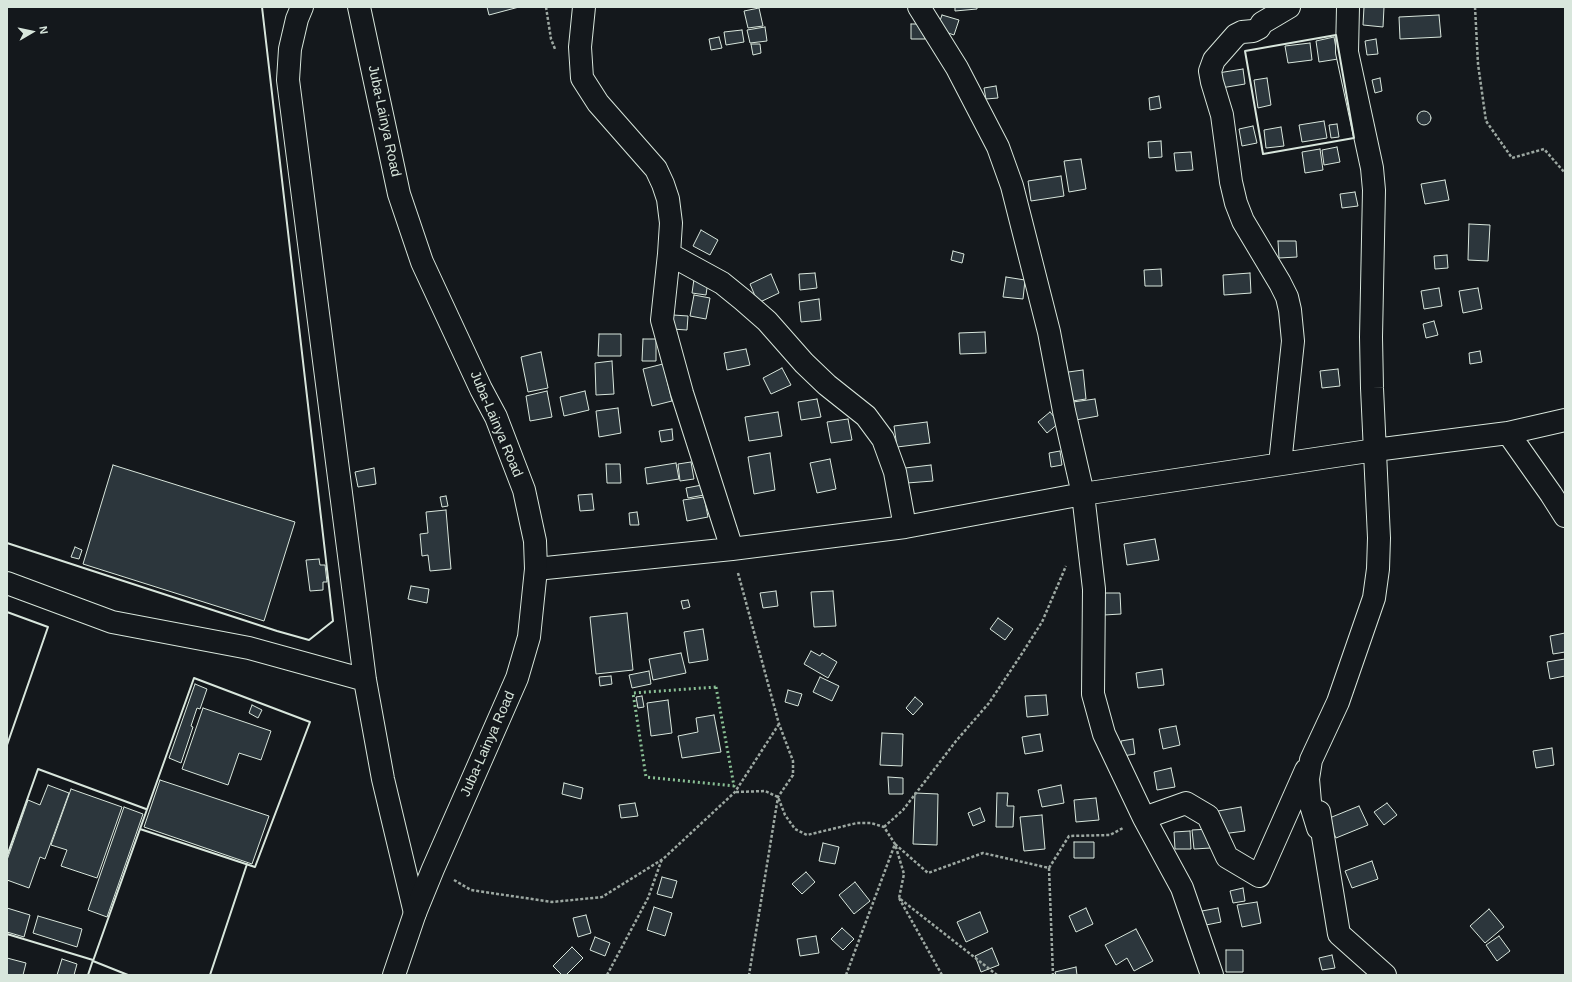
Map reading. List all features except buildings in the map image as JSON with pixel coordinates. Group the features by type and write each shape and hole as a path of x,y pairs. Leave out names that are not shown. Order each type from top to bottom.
{"street":[{"path":"302,7 297,19 290,49 288,80 364,680 383,779 415,913"},
{"name":"Juba-Lainya Road","path":"359,7 400,194 422,262 496,417 524,490 535,541 536,569 529,637 517,678 433,869 415,913 394,975"},
{"path":"584,7 580,47 582,78 598,103 656,169 668,198 670,223 669,254 662,320 682,393 732,549"},
{"path":"919,7 957,68 998,147 1012,186 1047,325 1064,411 1083,494 1094,589 1093,694 1104,734 1144,818 1182,888 1212,975"},
{"path":"1280,464 1293,341 1293,326 1287,297 1243,221 1236,203 1231,182 1222,115 1210,71 1214,60 1236,35 1259,28 1262,23 1289,7"},
{"path":"1144,818 1186,803 1208,816 1227,857 1259,876 1338,702 1374,598 1378,569 1379,538 1371,337 1374,190 1372,168 1347,52 1348,7"},
{"path":"669,254 722,283 743,300 772,326 804,363 827,385 866,416 882,439 895,472 905,527"},
{"path":"536,569 732,549 905,527 1083,494 1375,450 1508,433 1565,420"},
{"path":"1508,433 1565,516"},
{"path":"7,583 112,622 249,648 364,680"},
{"path":"1311,760 1308,779 1310,802 1318,828"},
{"path":"1311,760 1339,934 1385,975"}],"path":[{"path":"1475,7 1478,64 1486,121 1512,158 1544,149 1565,173"},
{"path":"732,549 779,724 793,761 793,775 778,797 749,975"},
{"path":"884,827 902,810 956,741 989,703 1022,655 1042,622 1067,564"},
{"path":"433,869 471,890 552,902 602,897 663,859 735,792 779,724"},
{"path":"735,792 765,792 778,797 785,815 795,829 807,835 857,823 872,823 884,827 895,844 928,873 982,853 1049,868"},
{"path":"1053,975 1049,868 1069,836 1110,835 1144,818"},
{"path":"895,844 904,874 900,898 942,975"},
{"path":"846,975 895,844"},
{"path":"607,975 648,898 663,859"},
{"path":"900,898 997,975"}],"hedge":[{"path":"716,687 734,786 646,777 633,693 716,687"}],"wall":[{"path":"7,543 277,631 309,640 333,621 262,7"},
{"path":"1336,35 1354,138 1263,154 1245,51 1336,35"},
{"path":"7,612 48,627 7,745"},
{"path":"194,678 310,722 255,867 140,829 194,678"},
{"path":"7,856 38,769 146,809"},
{"path":"128,975 93,961 140,829"},
{"path":"210,975 247,864"},
{"path":"7,934 93,960"},
{"path":"88,975 93,960"}]}
